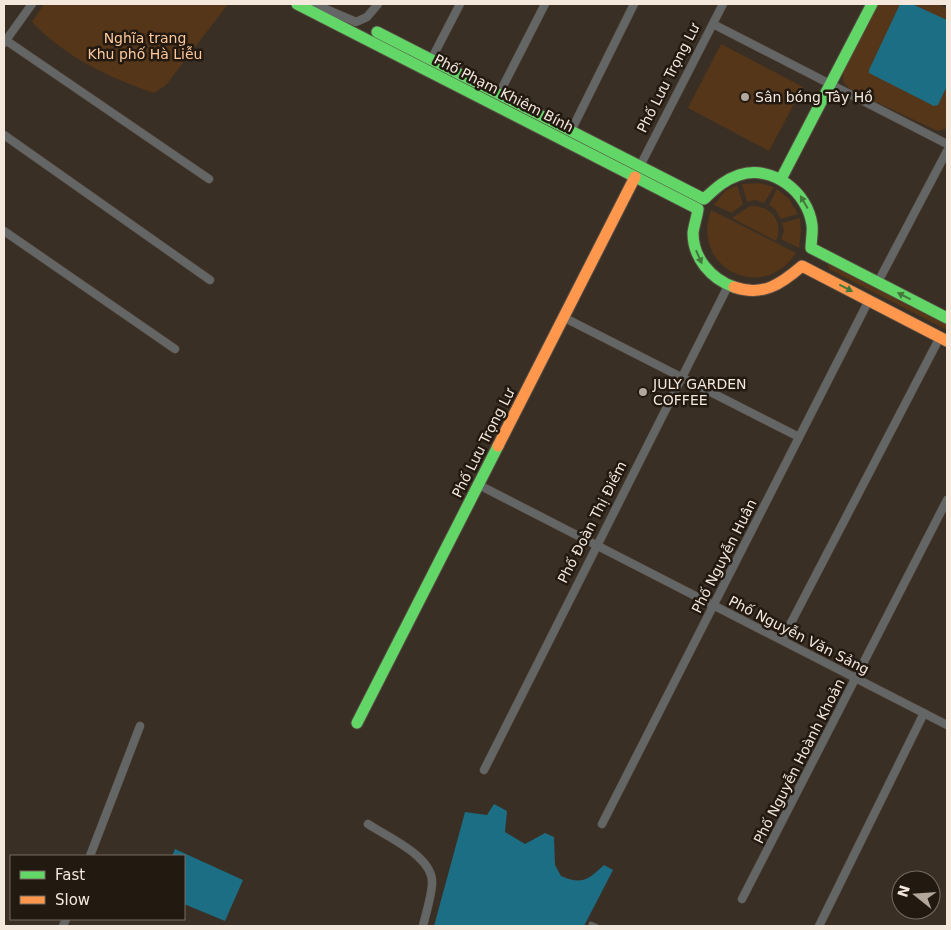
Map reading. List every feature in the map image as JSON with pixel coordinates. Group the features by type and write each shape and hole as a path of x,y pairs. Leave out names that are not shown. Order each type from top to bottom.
{"street":[{"path":"32,4 4,41 209,179"},
{"name":"Phố Phạm Khiêm Bính","path":"297,4 638,172 704,199 716,185 742,173 761,173 781,179"},
{"path":"314,4 356,22 367,17 378,4"},
{"path":"431,60 460,4"},
{"path":"499,94 545,4"},
{"path":"571,131 634,4"},
{"name":"Phố Lưu Trọng Lư","path":"357,723 723,4"},
{"path":"872,4 781,179 800,195 809,212 813,230 811,248 947,318"},
{"path":"713,24 947,144"},
{"name":"Phố Phạm Khiêm Bính","path":"377,32 571,131 698,210 694,231 698,256 714,277 728,286"},
{"path":"4,135 210,280"},
{"path":"878,282 947,152"},
{"path":"4,231 175,349"},
{"path":"728,286 746,292 764,291 782,285 802,266 944,339 782,640"},
{"name":"Phố Đoàn Thị Điểm","path":"484,770 680,377 728,286"},
{"name":"Phố Nguyễn Huân","path":"602,824 869,300"},
{"path":"564,317 799,437"},
{"name":"Phố Nguyễn Văn Sảng","path":"479,485 947,725"},
{"name":"Phố Nguyễn Hoành Khoản","path":"742,899 947,500"},
{"path":"819,926 924,713"},
{"path":"90,855 140,726"},
{"path":"368,824 422,859 429,867 432,885 423,926"}],"lane":[{"path":"591,924 596,926"}],"green space":[{"name":"Nghĩa trang Khu phố Hà Liễu","path":"44,4 228,4 166,85 154,93 104,73 59,46 32,22"},
{"path":"877,4 938,4 947,8 947,126 945,129 938,131 929,127 851,90 843,82 843,71"},
{"name":"Sân bóng Tây Hồ","path":"721,44 803,87 769,151 688,108"},
{"path":"759,183 774,187 764,203 755,200 747,202 742,184"},
{"path":"737,185 743,204 732,213 714,205 725,191"},
{"path":"777,189 789,199 798,214 781,219 775,209 769,205"},
{"path":"750,206 764,208 774,216 778,227 776,241 732,218"},
{"path":"711,210 796,253 782,268 766,276 749,277 733,272 720,263 711,248 707,231"},
{"path":"800,218 799,248 781,239 784,231 782,223"},
{"path":"828,264 947,324 947,330 829,269"}],"water":[{"path":"900,4 912,4 947,20 947,86 938,105 934,106 869,73"},
{"path":"494,804 507,811 505,832 525,844 545,833 554,837 555,865 561,876 568,879 584,880 604,865 613,870 584,926 434,926 465,812 487,815"},
{"path":"175,849 243,880 225,921 185,904 185,855 172,855"}],"traffic: fast":[{"path":"297,4 698,209 693,233 696,251 711,273 734,287"},
{"path":"781,179 872,4"},
{"path":"377,32 704,199 724,182 739,175 751,173 776,177 786,183 804,202 812,225 811,248 947,318"},
{"path":"357,723 498,446"}],"traffic: slow":[{"path":"498,446 635,177"},
{"path":"734,287 744,290 771,287 787,278 802,266 947,341"}],"place":[{"name":"Sân bóng Tây Hồ","path":"745,97"},
{"name":"JULY GARDEN COFFEE","path":"643,392"}]}
